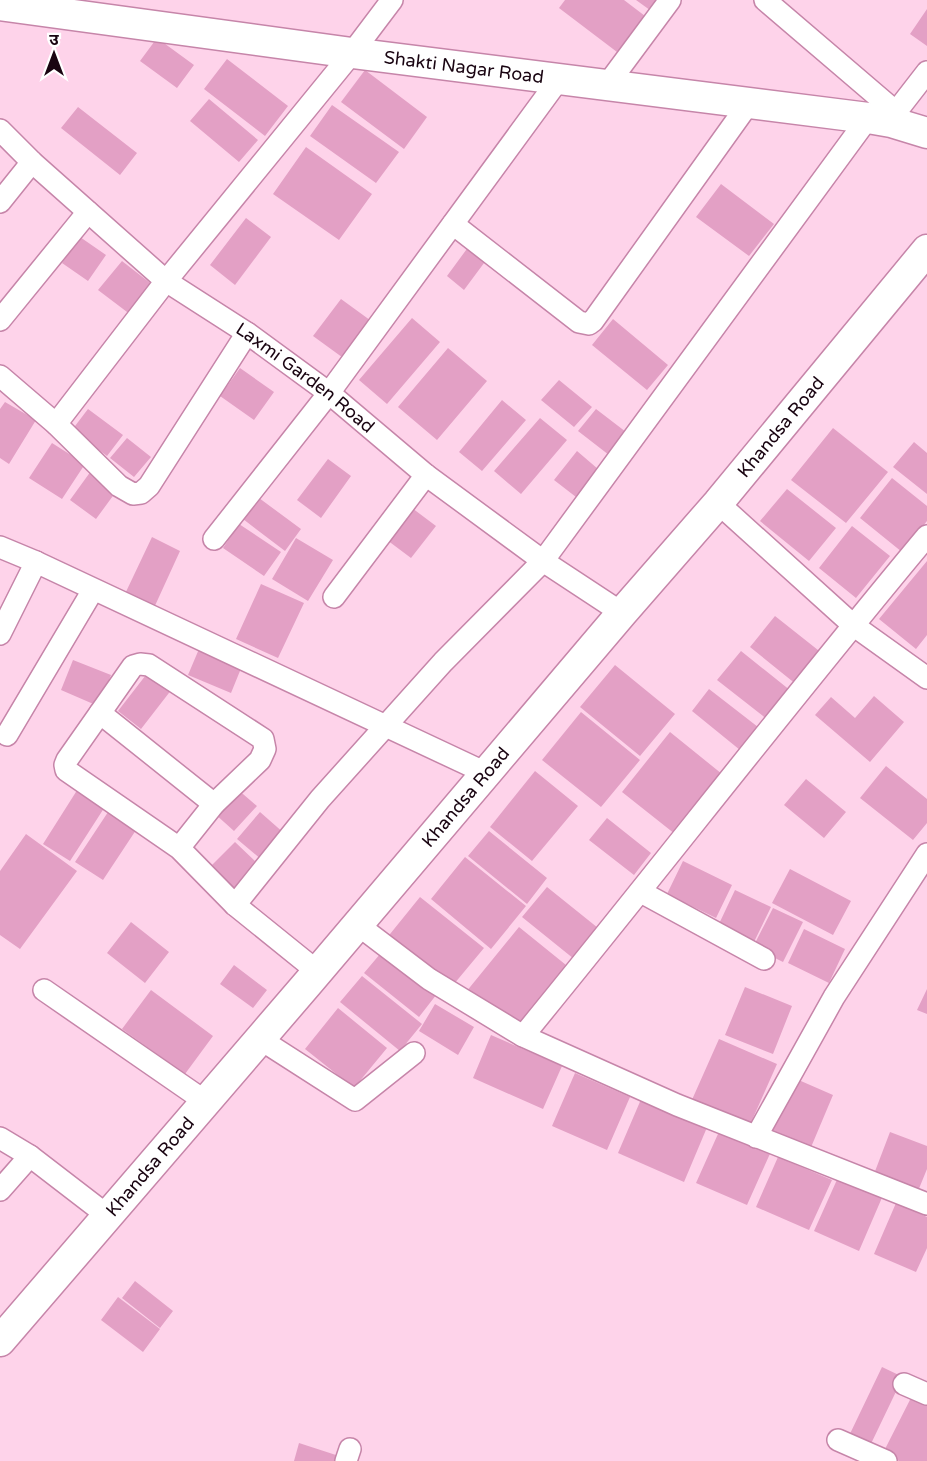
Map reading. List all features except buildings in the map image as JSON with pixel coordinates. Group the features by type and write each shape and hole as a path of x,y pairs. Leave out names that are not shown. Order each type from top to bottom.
{"street":[{"path":"56,424 166,280 352,53 392,0"},
{"path":"607,85 670,0"},
{"path":"765,0 885,117"},
{"name":"Shakti Nagar Road","path":"0,5 352,53 749,103 885,117 927,133"},
{"path":"235,905 320,799 443,662 543,561 885,117 927,72"},
{"path":"214,539 329,393 559,79"},
{"path":"453,224 579,322 589,324 749,103"},
{"name":"Laxmi Garden Road","path":"0,130 32,162 166,280 247,333 329,393 426,476 543,561 622,613"},
{"path":"0,202 32,162"},
{"path":"0,320 88,212"},
{"name":"Khandsa Road","path":"0,1341 718,503 927,250"},
{"path":"0,376 56,424 119,486 133,494 141,493 149,486 247,333"},
{"path":"334,597 426,476"},
{"path":"718,503 853,625 927,678"},
{"path":"523,1036 927,536"},
{"path":"0,547 486,773"},
{"path":"0,634 36,562"},
{"path":"7,735 93,590"},
{"path":"179,848 214,804 260,760 265,749 263,739 149,665 140,664 134,666 67,760 66,770 179,848 235,905 318,972"},
{"path":"100,713 214,804"},
{"path":"756,1137 834,997 927,854"},
{"path":"641,892 764,959"},
{"path":"358,925 429,978 523,1036 756,1137 927,1204"},
{"path":"44,990 206,1102"},
{"path":"260,1039 355,1100 414,1053"},
{"path":"0,1138 30,1156 108,1216"},
{"path":"0,1190 30,1156"},
{"path":"904,1384 927,1394"},
{"path":"838,1440 886,1461"}]}
